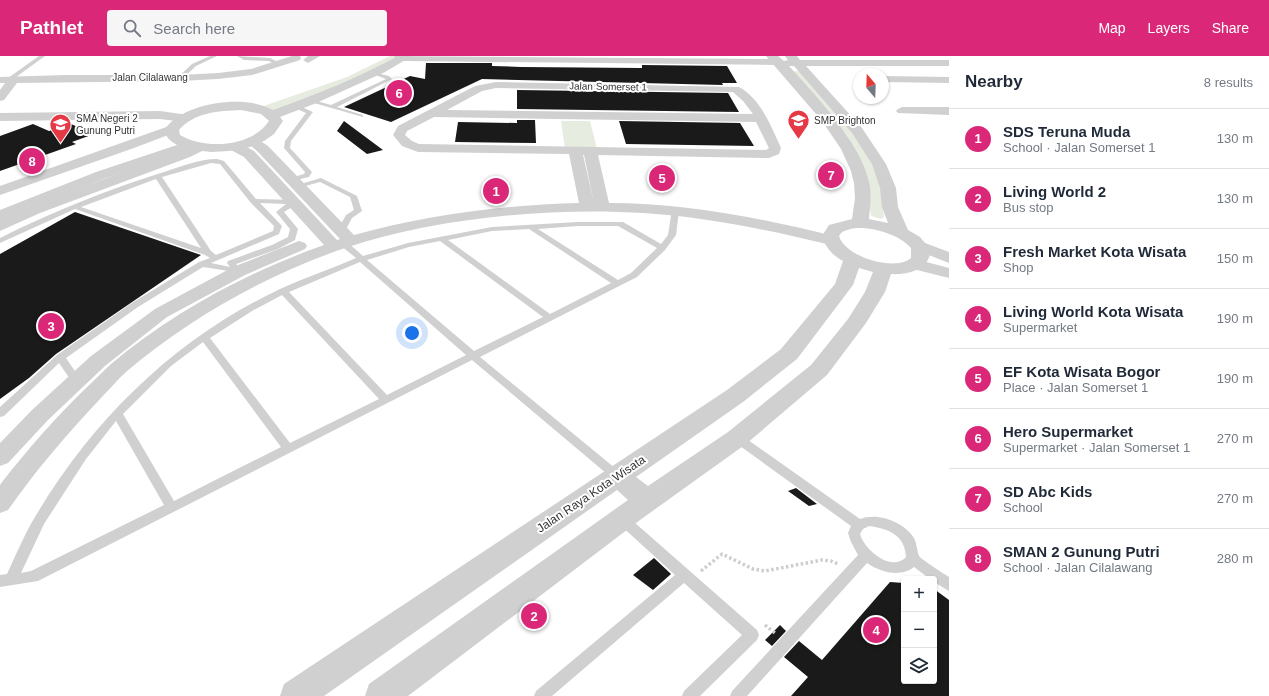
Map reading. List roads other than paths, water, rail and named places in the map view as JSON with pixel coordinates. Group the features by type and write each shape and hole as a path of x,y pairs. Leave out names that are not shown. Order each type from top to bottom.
{"street":[{"path":"258,108 347,76 390,56"},
{"path":"272,114 310,101 375,73 403,57 784,59 949,62"},
{"name":"Jalan Cilalawang","path":"8,80 66,78 180,78 252,72 296,58"},
{"path":"784,59 837,131 855,162 862,183 864,204 860,223"},
{"path":"784,59 857,131 879,164 888,188 890,207 900,232"},
{"path":"889,79 949,80"},
{"path":"0,98 8,80"},
{"name":"Jalan Somerset 1","path":"486,86 610,86 735,89 741,91 761,118 775,148 774,151 769,154 418,148 412,147 402,140 399,135 402,129 432,113 479,88 486,86"},
{"path":"0,201 172,133 184,118 201,111 220,107 241,106 258,108 272,114 276,121 273,128 265,135 234,146 216,148 193,147 178,142 172,133"},
{"path":"902,111 949,111"},
{"path":"432,113 761,118"},
{"path":"0,117 160,114 184,118"},
{"path":"0,191 102,154 172,133"},
{"path":"251,141 263,149 295,182 339,239"},
{"path":"234,146 249,154 294,202 339,239"},
{"path":"0,226 35,210 99,191 185,154 193,147"},
{"path":"0,216 101,175 193,147"},
{"path":"575,150 594,201"},
{"path":"590,150 594,201"},
{"path":"0,457 40,415 98,360 161,313 239,270 268,257 339,239 467,216 594,201 669,200 719,206 833,234"},
{"path":"594,201 722,217 833,234 845,224 860,223 887,227 900,232 917,245 949,258"},
{"path":"833,234 838,250 853,259 884,268 896,268 915,264 949,273"},
{"path":"0,503 24,469 63,423 122,365 174,326 232,291 339,239"},
{"path":"915,264 920,259 921,252 917,245"},
{"name":"Jalan Raya Kota Wisata","path":"296,696 735,396 789,354 844,285 853,259"},
{"path":"381,696 768,414 819,370 856,323 875,292 884,268"},
{"path":"0,465 24,469"},
{"path":"617,476 647,501"}],"lane":[{"path":"8,80 42,56"},
{"path":"180,78 194,66 214,56"},
{"path":"240,56 244,58 270,60 279,64"},
{"path":"332,107 389,80 387,77 375,73"},
{"path":"310,101 361,116"},
{"path":"295,106 310,112 288,141 287,148 309,172 307,176 295,182"},
{"path":"0,241 75,207 99,191 205,162 218,160 222,162 254,201 278,226 276,232 268,237 211,256 202,264 135,305 60,357 0,412"},
{"path":"158,176 211,256"},
{"path":"295,182 321,180 353,196 358,211 349,217 339,239 473,356 617,476"},
{"path":"254,201 294,202"},
{"path":"239,270 231,263 275,247 292,238 294,229 280,212 294,202"},
{"path":"75,207 211,256"},
{"path":"0,581 33,576 618,284 634,275 662,248 672,234 675,211"},
{"path":"12,580 39,521 82,456 118,413 168,364 204,337 249,309 283,291 361,259 408,245 492,229 578,224 620,224 662,248"},
{"path":"529,226 618,284"},
{"path":"442,239 550,318"},
{"path":"202,264 239,270"},
{"path":"283,291 386,400"},
{"path":"204,337 288,449"},
{"path":"60,357 76,380"},
{"path":"118,413 171,507"},
{"path":"737,438 859,525"},
{"path":"622,519 752,635 689,696"},
{"path":"869,521 882,522 896,528 907,537 914,548 913,559 906,566 894,568 879,564 866,556 857,544 854,533 859,525 869,521"},
{"path":"737,696 866,556"},
{"path":"913,559 949,585"},
{"path":"541,696 684,575"}],"place":[{"name":"Hero Supermarket","path":"399,93"},
{"name":"SMP Brighton","path":"799,140"},
{"name":"SMA Negeri 2 Gunung Putri","path":"60,144"},
{"name":"SMAN 2 Gunung Putri","path":"32,161"},
{"name":"SD Abc Kids","path":"831,175"},
{"name":"EF Kota Wisata Bogor","path":"662,178"},
{"name":"SDS Teruna Muda","path":"496,191"},
{"name":"Fresh Market Kota Wisata","path":"51,326"},
{"name":"Living World 2","path":"534,616"},
{"name":"Living World Kota Wisata","path":"876,630"}]}
